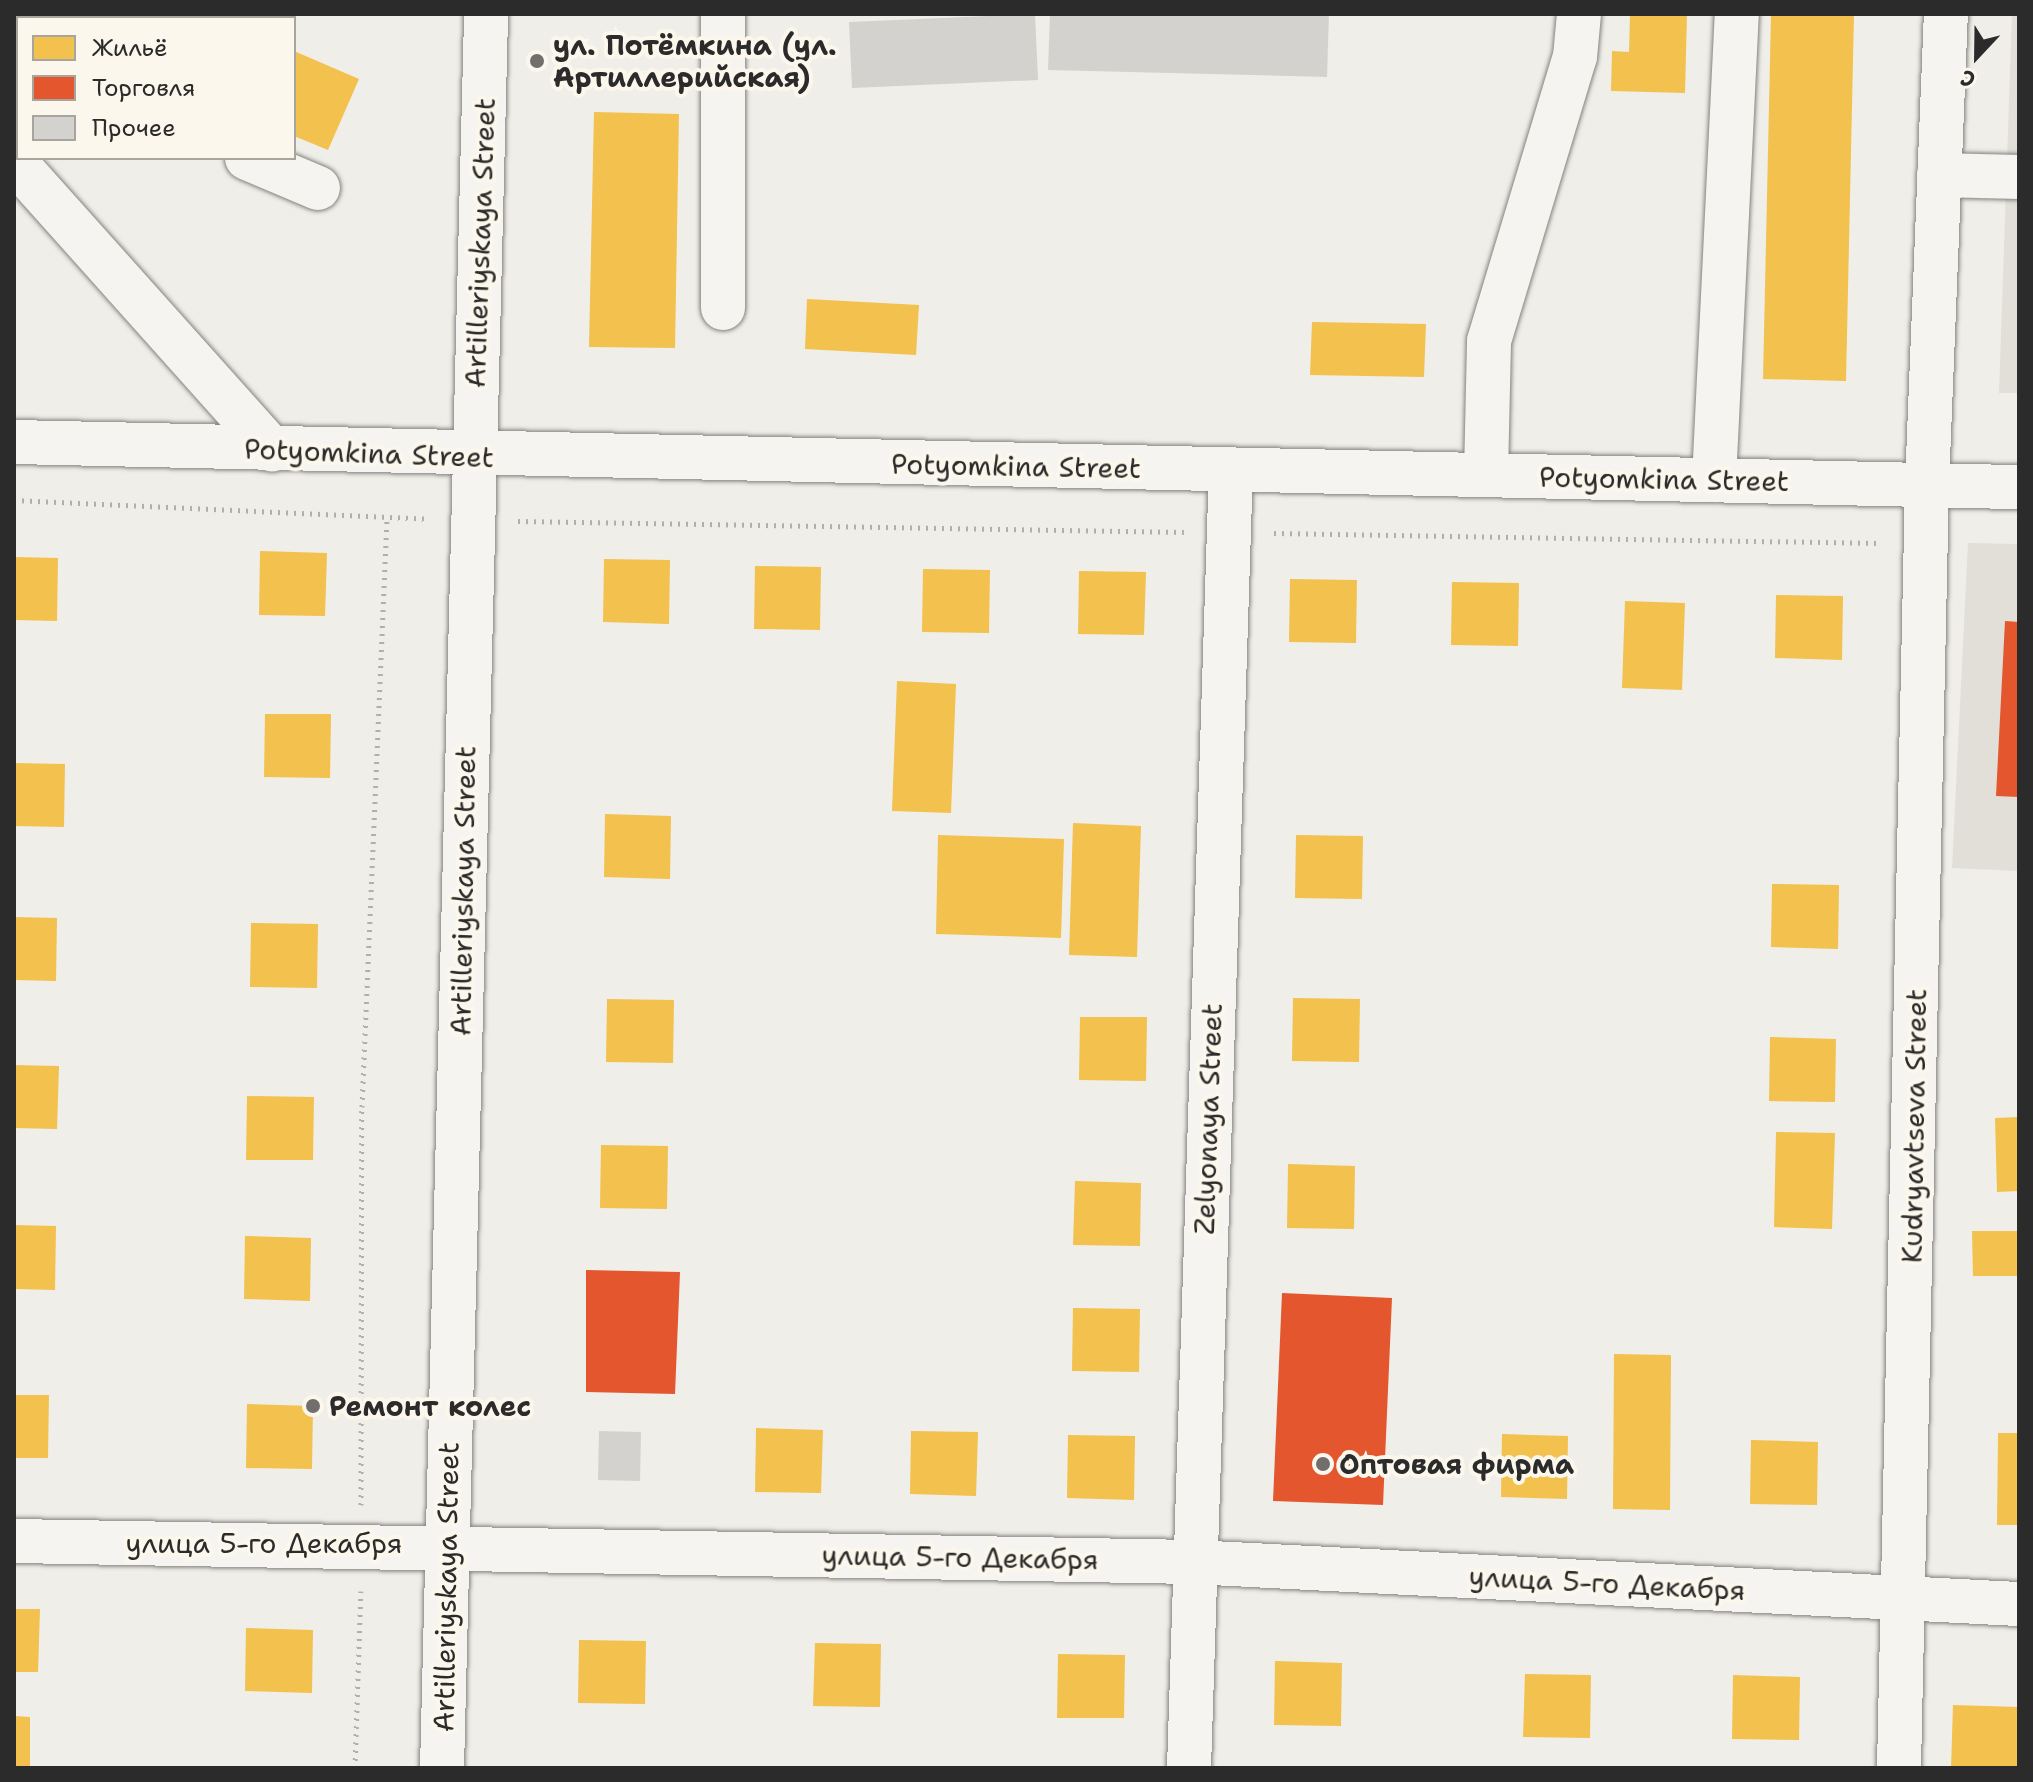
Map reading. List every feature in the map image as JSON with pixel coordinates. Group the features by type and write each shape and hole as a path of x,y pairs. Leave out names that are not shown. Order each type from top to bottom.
{"street":[{"name":"Artilleriyskaya Street","path":"442,1768 486,14"},
{"path":"723,14 723,308"},
{"path":"1486,475 1489,341 1575,57 1579,14"},
{"path":"1714,480 1737,14"},
{"name":"Kudryavtseva Street","path":"1899,1768 1927,484 1946,14"},
{"path":"252,160 318,188"},
{"path":"14,161 272,450"},
{"path":"1939,175 2019,177"},
{"name":"Potyomkina Street","path":"14,442 474,457 2019,487"},
{"name":"Zelyonaya Street","path":"1189,1768 1192,1562 1231,470"},
{"name":"улица 5-го Декабря","path":"14,1541 447,1544 1192,1562 2019,1604"}],"path":[{"path":"14,500 472,520 1887,543 1926,537"},
{"path":"355,1768 361,1544 362,1107 387,518"}],"shaded area":[{"path":"2012,14 2019,14 2019,393 1999,393"},
{"path":"1968,543 2019,544 2019,871 1952,868"}],"building: Жильё":[{"path":"208,14 213,16 82,16"},
{"path":"1630,14 1687,14 1685,93 1611,91 1612,51 1629,52"},
{"path":"1771,14 1854,14 1846,381 1763,379"},
{"path":"296,52 359,79 328,150 296,137"},
{"path":"594,112 679,114 675,348 589,347"},
{"path":"807,299 919,305 916,355 805,349"},
{"path":"1312,322 1426,324 1424,377 1310,375"},
{"path":"260,551 327,553 325,616 259,615"},
{"path":"14,557 58,558 57,621 14,620"},
{"path":"604,559 670,560 669,624 603,622"},
{"path":"755,566 821,567 820,630 754,629"},
{"path":"923,569 990,570 989,633 922,632"},
{"path":"1079,571 1146,572 1144,635 1078,634"},
{"path":"1290,579 1357,580 1356,643 1289,642"},
{"path":"1452,582 1519,583 1518,646 1451,645"},
{"path":"1776,595 1843,596 1842,660 1775,658"},
{"path":"1625,601 1685,603 1682,690 1622,688"},
{"path":"897,681 956,684 951,813 892,811"},
{"path":"265,714 331,714 330,778 264,777"},
{"path":"14,763 65,764 64,827 14,826"},
{"path":"605,814 671,816 670,879 604,877"},
{"path":"1073,823 1141,826 1137,957 1069,955"},
{"path":"938,835 1064,839 1061,938 936,934"},
{"path":"1296,835 1363,836 1362,899 1295,898"},
{"path":"1772,884 1839,885 1838,949 1771,947"},
{"path":"14,917 57,918 56,981 14,980"},
{"path":"251,923 318,924 317,988 250,987"},
{"path":"1293,998 1360,999 1359,1062 1292,1061"},
{"path":"607,999 674,1000 673,1063 606,1062"},
{"path":"1080,1017 1147,1017 1146,1081 1079,1080"},
{"path":"1770,1037 1836,1039 1835,1102 1769,1101"},
{"path":"14,1065 59,1066 57,1129 14,1128"},
{"path":"247,1096 314,1097 313,1160 246,1160"},
{"path":"2019,1117 2019,1191 1997,1192 1995,1118"},
{"path":"1776,1132 1835,1133 1832,1229 1774,1227"},
{"path":"601,1145 668,1146 667,1209 600,1208"},
{"path":"1288,1164 1355,1166 1354,1229 1287,1228"},
{"path":"1075,1181 1141,1183 1140,1246 1073,1245"},
{"path":"14,1225 56,1226 55,1290 14,1289"},
{"path":"1972,1231 2019,1231 2019,1276 1973,1276"},
{"path":"245,1236 311,1238 310,1301 244,1299"},
{"path":"1073,1308 1140,1309 1139,1372 1072,1371"},
{"path":"1614,1354 1671,1355 1670,1510 1613,1509"},
{"path":"14,1395 49,1395 48,1458 14,1458"},
{"path":"247,1404 313,1406 312,1469 246,1468"},
{"path":"756,1428 823,1430 821,1493 755,1492"},
{"path":"911,1431 978,1432 976,1496 910,1494"},
{"path":"1998,1433 2019,1433 2019,1525 1997,1525"},
{"path":"1502,1434 1568,1436 1567,1499 1501,1497"},
{"path":"1068,1435 1135,1436 1134,1500 1067,1498"},
{"path":"1751,1440 1818,1442 1817,1505 1750,1504"},
{"path":"14,1609 40,1609 38,1672 14,1672"},
{"path":"246,1628 313,1630 312,1693 245,1691"},
{"path":"579,1640 646,1641 645,1704 578,1703"},
{"path":"815,1643 881,1644 880,1707 813,1706"},
{"path":"1058,1654 1125,1655 1124,1718 1057,1718"},
{"path":"1275,1661 1342,1663 1341,1726 1274,1725"},
{"path":"1525,1674 1591,1675 1590,1738 1523,1737"},
{"path":"1733,1675 1800,1677 1799,1740 1732,1739"},
{"path":"1953,1705 2019,1707 2019,1768 1951,1768"},
{"path":"14,1716 30,1717 30,1768 14,1768"}],"building: Торговля":[{"path":"2005,621 2019,622 2019,797 1996,796"},
{"path":"586,1270 680,1272 675,1394 586,1392"},
{"path":"1282,1293 1392,1298 1383,1505 1273,1501"}],"building: Прочее":[{"path":"1035,14 1038,80 852,88 849,22"},
{"path":"1050,14 1329,14 1327,77 1048,70"},
{"path":"599,1431 641,1432 640,1481 598,1480"}],"place":[{"name":"ул. Потёмкина (ул. Артиллерийская)","path":"537,61"},
{"name":"Ремонт колес","path":"313,1406"},
{"name":"Оптовая фирма","path":"1323,1464"}]}
